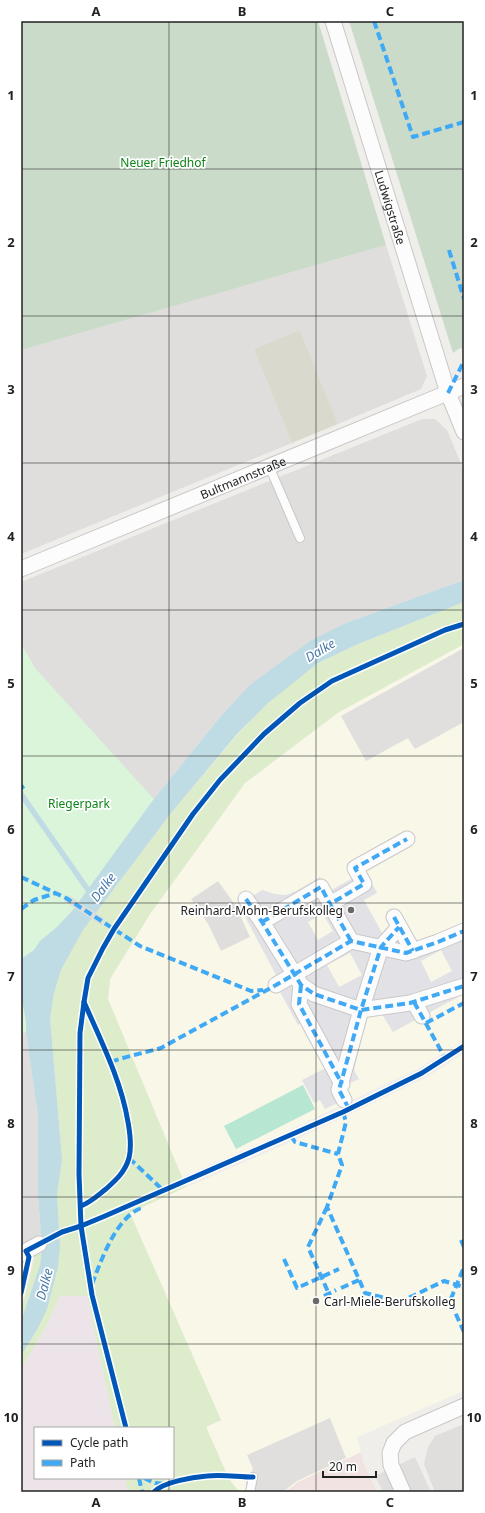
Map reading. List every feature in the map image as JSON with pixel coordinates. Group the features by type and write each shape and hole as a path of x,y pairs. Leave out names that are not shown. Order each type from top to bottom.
{"street":[{"name":"Ludwigstraße","path":"333,21 448,393 464,432"},
{"name":"Bultmannstraße","path":"21,568 464,386"},
{"path":"330,904 364,884 355,868 407,839"},
{"path":"262,922 321,887 351,941"},
{"path":"246,899 262,922 297,980 314,994 361,1010 414,1002 464,986"},
{"path":"344,1100 340,1090 361,1010 381,947 397,922 413,951"},
{"path":"276,985 297,980 351,941 406,953 464,931"},
{"path":"297,980 299,1004 342,1084"},
{"path":"414,1002 422,1016"},
{"path":"21,1254 39,1244"},
{"path":"403,1492 391,1465 390,1453 394,1443 405,1432 464,1406"}],"lane":[{"path":"269,466 300,538"},
{"path":"250,1492 253,1477"}],"shaded area":[{"path":"386,245 427,376 421,389 338,424 300,330 254,349 292,443 21,554 21,350"},
{"path":"300,330 338,424 292,443 254,349"},
{"path":"422,419 435,419 447,430 464,471 464,580 346,623 221,716 154,799 88,890 21,959 21,582"},
{"name":"Reinhard-Mohn-Berufskolleg","path":"464,644 464,1040 421,1067 288,1131 182,1177 108,999 110,979 150,914 245,783 339,712","holes":["218,881 236,906 250,937 221,951 208,924 191,899"]},
{"path":"464,648 464,722 415,749 408,738 366,761 341,716"},
{"path":"404,833 365,870 377,893 364,900 382,933 393,927 414,941 423,941 438,933 444,935 464,924 464,994 393,1032 380,1011 367,1018 354,1070 359,1079 348,1084 346,1089 346,1099 325,1109 320,1100 314,1103 302,1080 328,1067 304,1022 298,1025 272,977 276,975 239,905 262,890 275,894 286,895 320,877 328,892 353,878 346,866","holes":["323,914 333,931 318,940 308,922","441,950 452,971 431,982 421,961","350,953 362,975 339,987 327,965"]},
{"path":"218,881 236,906 250,937 221,951 208,924 191,899"},
{"path":"21,995 38,1115 38,1196 41,1236 21,1247"},
{"name":"Carl-Miele-Berufskolleg","path":"464,1053 464,1391 357,1437 361,1452 298,1482 285,1492 239,1492 229,1479 206,1427 221,1420 129,1212 291,1142 348,1115 427,1077"},
{"path":"60,1296 87,1296 115,1427 34,1427 34,1479 125,1479 128,1492 21,1492 21,1369 47,1325"},
{"path":"330,1418 346,1458 297,1481 283,1492 246,1492 246,1483 253,1469 247,1455"},
{"path":"464,1424 464,1492 435,1492 424,1464 428,1447 435,1436"},
{"path":"361,1452 363,1462 377,1492 285,1492 298,1482"},
{"path":"415,1457 431,1492 383,1492 375,1476"}],"green space":[{"name":"Neuer Friedhof","path":"21,21 318,21 386,245 21,350"},
{"path":"349,21 464,21 464,350 460,348 453,353"},
{"path":"464,602 464,644 339,712 245,783 150,914 110,979 108,999 186,1187 130,1213 221,1420 206,1427 229,1479 239,1492 128,1492 125,1479 174,1479 174,1427 115,1427 87,1296 60,1296 47,1325 21,1369 21,1356 39,1326 60,1246 57,1195 62,1159 50,1018 54,993 61,970 83,930 171,813 238,734 268,702 318,663 358,644"},
{"name":"Riegerpark","path":"21,643 35,668 154,799 72,911 57,927 40,941 34,950 21,959"},
{"path":"21,995 26,1021 26,1032 21,1034"},
{"path":"303,1085 315,1109 236,1149 224,1126"},
{"path":"42,1248 40,1265 21,1321 21,1307 36,1251"}],"water":[{"name":"Dalke","path":"464,580 464,602 358,644 318,663 268,703 237,734 171,813 83,930 61,970 54,993 50,1018 62,1159 57,1195 60,1246 58,1267 47,1309 39,1326 21,1356 21,1321 40,1265 42,1248 38,1196 38,1115 26,1032 26,1021 21,995 21,959 34,950 40,941 57,927 72,911 154,799 221,716 250,685 310,641 346,623"}],"pier":[{"path":"68,895 105,919 101,925 64,901"}],"waterway":[{"name":"Dalke","path":"21,794 88,890 93,894"}],"marked path":[{"path":"374,21 413,137 464,122"},
{"path":"449,250 464,299"},
{"path":"448,393 464,361"},
{"path":"351,941 330,904 364,884 355,868 407,839"},
{"path":"21,877 66,898 140,946 251,991 263,990"},
{"path":"262,922 321,887 330,904"},
{"path":"21,909 34,900 56,893"},
{"path":"246,899 301,985 314,994 361,1010 410,1003 464,986"},
{"path":"394,917 413,951"},
{"path":"349,1109 339,1090 361,1010 381,947 399,927"},
{"path":"111,1062 161,1048 276,985 351,941 406,953 464,931"},
{"path":"301,985 299,1004 342,1084"},
{"path":"414,1002 445,1058"},
{"path":"426,1023 464,1003"},
{"path":"343,1112 346,1122 338,1154 342,1165 327,1207 365,1293 400,1302 444,1281 464,1287"},
{"path":"291,1136 295,1142 338,1154"},
{"path":"129,1158 164,1191"},
{"path":"92,1284 104,1253 116,1232 130,1214 139,1209 136,1203"},
{"path":"327,1207 308,1247 329,1294"},
{"path":"461,1240 464,1247"},
{"path":"284,1259 297,1288 339,1269"},
{"path":"464,1267 450,1301 464,1332"},
{"path":"341,1288 359,1280"},
{"path":"324,1296 336,1290"},
{"path":"139,1479 142,1492"},
{"path":"146,1479 155,1483 165,1484"}],"cycle path":[{"path":"126,1427 92,1295 81,1226 79,1174 80,1033 88,978 114,929 193,814 220,780 264,734 300,703 332,681 445,630 464,624"},
{"path":"81,1206 88,1203 110,1186 120,1175 129,1158 131,1144 121,1091 110,1061 84,1002"},
{"path":"21,1293 29,1257 26,1251 62,1232 105,1216 343,1112 422,1073 464,1046"},
{"path":"154,1492 164,1485 213,1475 253,1477"}],"place":[{"name":"Reinhard-Mohn-Berufskolleg","path":"351,910"},
{"name":"Carl-Miele-Berufskolleg","path":"316,1301"}]}
